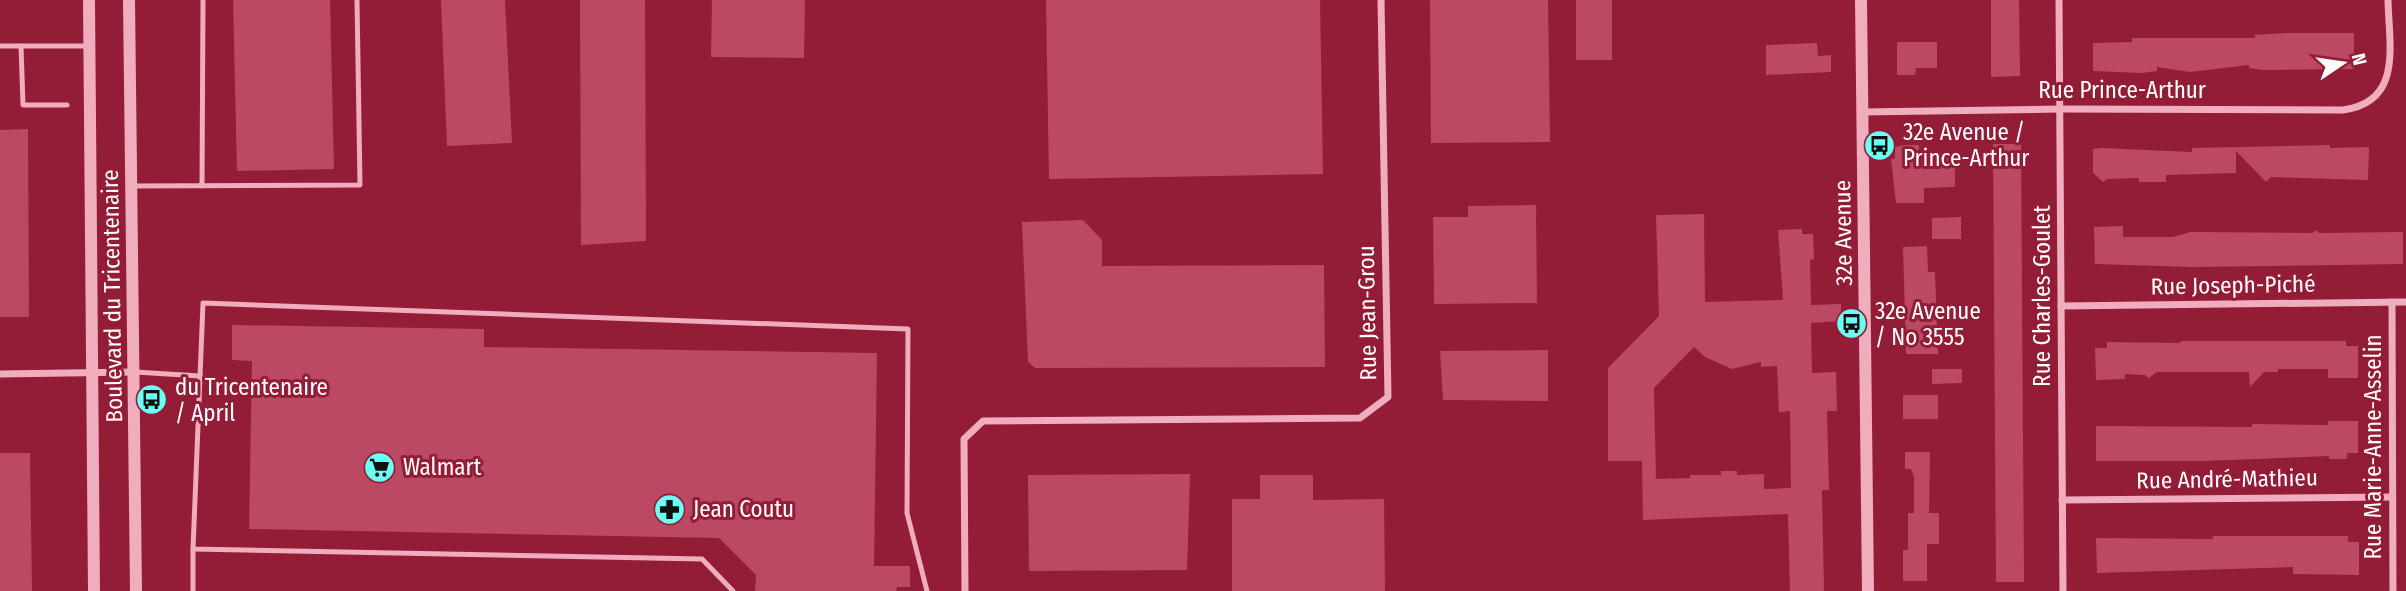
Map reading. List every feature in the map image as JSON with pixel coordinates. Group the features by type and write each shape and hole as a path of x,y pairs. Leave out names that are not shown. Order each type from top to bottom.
{"street":[{"name":"Boulevard du Tricentenaire","path":"89,0 94,591"},
{"name":"Boulevard du Tricentenaire","path":"129,0 136,591"},
{"name":"Rue Jean-Grou","path":"965,591 964,439 983,421 1360,418 1388,397 1381,0"},
{"name":"32e Avenue","path":"1861,0 1868,591"},
{"name":"Rue Charles-Goulet","path":"2059,0 2063,591"},
{"name":"Rue Prince-Arthur","path":"1863,112 2361,108 2378,96 2386,80 2389,61 2388,0"},
{"name":"Rue Marie-Anne-Asselin","path":"2392,302 2393,591"},
{"name":"Rue Joseph-Piché","path":"2061,306 2406,302"},
{"path":"0,374 135,372"},
{"name":"Rue André-Mathieu","path":"2062,500 2392,497"}],"lane":[{"path":"202,186 203,0"},
{"path":"132,186 360,185 358,0"},
{"path":"0,46 89,46"},
{"path":"21,46 23,105 67,105"},
{"path":"193,591 203,303 908,329 907,513 928,591"},
{"path":"135,372 200,376"},
{"path":"193,549 702,559 733,591"}],"building":[{"path":"233,0 330,0 334,169 237,171"},
{"path":"441,0 505,0 512,143 447,146"},
{"path":"580,0 645,0 646,241 581,245"},
{"path":"712,0 805,0 804,58 711,57"},
{"path":"1046,0 1320,0 1323,174 1049,179"},
{"path":"1430,0 1548,0 1550,142 1431,143"},
{"path":"1576,0 1612,0 1612,60 1576,60"},
{"path":"1991,0 2019,0 2020,76 1991,77"},
{"path":"2354,33 2354,69 2262,70 2249,68 2249,65 2190,72 2157,67 2157,71 2142,73 2093,71 2093,43 2132,42 2132,38 2255,38 2254,35"},
{"path":"1897,42 1937,42 1937,68 1916,68 1915,75 1897,75"},
{"path":"1817,43 1818,56 1831,55 1831,72 1766,75 1766,45"},
{"path":"28,129 29,317 0,317 0,130"},
{"path":"1993,144 2021,144 2024,582 1996,582"},
{"path":"1919,145 1919,158 1949,157 1949,160 1955,160 1955,187 1924,188 1924,203 1896,203 1891,159 1895,159 1895,147"},
{"path":"2330,145 2330,148 2369,147 2368,180 2271,177 2266,182 2236,151 2236,173 2166,175 2166,182 2139,182 2139,178 2107,179 2103,182 2093,173 2093,149 2101,148 2192,152 2192,148"},
{"path":"1536,205 1537,303 1434,304 1433,217 1468,217 1468,206"},
{"path":"1704,214 1705,302 1783,300 1778,230 1802,229 1802,234 1813,234 1814,259 1810,260 1811,305 1841,304 1841,321 1811,323 1812,373 1836,372 1837,411 1827,411 1829,490 1822,490 1824,591 1790,591 1788,514 1643,520 1642,461 1608,461 1608,368 1659,316 1656,215","holes":["1694,347 1705,357 1732,369 1761,362 1761,367 1777,366 1779,412 1790,411 1791,488 1764,489 1764,474 1737,475 1737,471 1721,471 1721,475 1656,479 1654,388"]},
{"path":"1961,217 1961,239 1932,239 1932,218"},
{"path":"1083,220 1102,240 1102,266 1324,265 1325,367 1035,368 1028,362 1022,222"},
{"path":"2123,226 2123,237 2173,237 2190,232 2403,232 2403,264 2193,267 2095,264 2094,227"},
{"path":"1927,246 1928,272 1935,272 1938,354 1906,354 1903,247"},
{"path":"232,325 484,329 484,347 877,353 874,566 910,566 910,587 897,587 896,591 755,591 756,575 719,538 249,529 252,361 232,360"},
{"path":"2180,341 2346,341 2346,346 2358,346 2358,378 2328,378 2328,369 2278,369 2278,372 2264,372 2250,387 2249,372 2157,372 2149,378 2145,375 2125,374 2125,379 2096,380 2095,348 2107,348 2107,342 2181,343"},
{"path":"1548,350 1548,401 1443,400 1440,351"},
{"path":"1932,369 1962,369 1962,383 1932,384"},
{"path":"1903,395 1938,395 1938,419 1903,419"},
{"path":"2328,421 2358,421 2358,453 2347,453 2347,459 2329,459 2329,456 2204,461 2096,461 2096,426 2252,427 2252,424 2328,425"},
{"path":"1905,452 1930,452 1929,513 1939,513 1939,544 1927,544 1927,581 1903,581 1903,550 1908,550 1908,513 1914,513 1914,477 1911,469 1905,469"},
{"path":"0,453 30,453 32,591 0,591"},
{"path":"1190,474 1187,570 1029,571 1028,475"},
{"path":"1260,475 1313,475 1313,500 1384,499 1385,591 1232,591 1232,499 1260,499"},
{"path":"2213,536 2348,536 2348,542 2359,542 2359,575 2293,574 2293,567 2097,573 2096,538 2213,539"}],"place":[{"name":"32e Avenue / Prince-Arthur","path":"1880,145"},
{"name":"32e Avenue / No 3555","path":"1852,324"},
{"name":"du Tricentenaire / April","path":"152,400"},
{"name":"Walmart","path":"380,467"},
{"name":"Jean Coutu","path":"670,509"}]}
